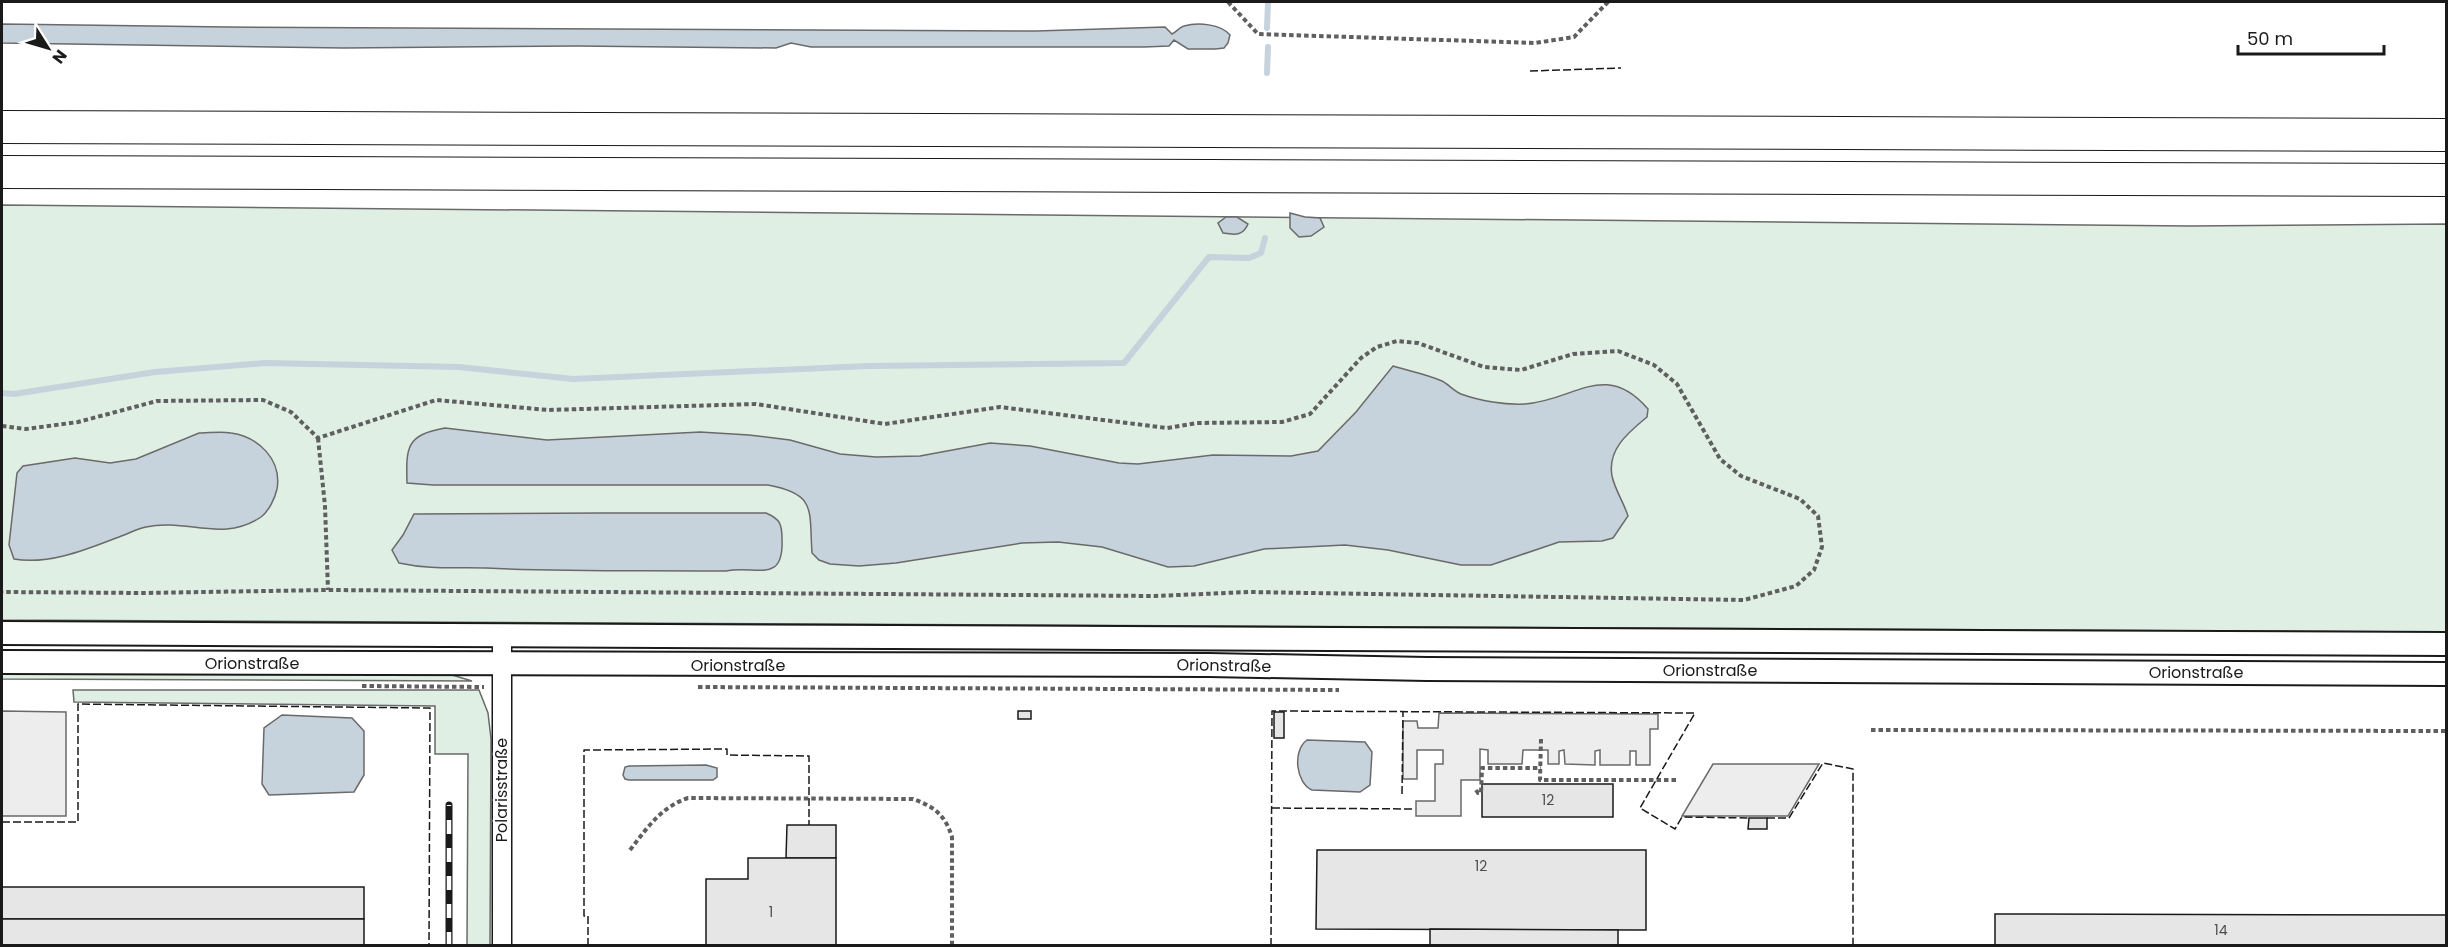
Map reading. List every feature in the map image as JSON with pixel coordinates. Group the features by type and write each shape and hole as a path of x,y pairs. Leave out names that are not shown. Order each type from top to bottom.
{"highway":[{"path":"2,127 2446,135"},
{"path":"2,172 2446,180"}],"street":[{"name":"Orionstraße","path":"2,633 2446,644"},
{"name":"Polarisstraße","path":"502,635 502,945"},
{"name":"Orionstraße","path":"2,662 501,676 1185,665 1427,669 2446,674"}],"path":[{"path":"1228,2 1258,34 1535,43 1574,37 1608,2"},
{"path":"2,592 328,590 1155,596 1249,592 1744,600 1796,586 1814,570 1822,547 1818,516 1800,499 1740,476 1720,459 1677,384 1654,364 1618,351 1573,354 1521,370 1484,367 1418,343 1396,341 1377,346 1361,358 1310,414 1282,422 1197,423 1167,428 1000,407 885,424 756,404 548,410 436,400 318,438"},
{"path":"2,426 26,429 78,422 157,401 263,400 291,412 318,438 325,506 328,590"},
{"path":"358,686 501,676"},
{"path":"696,687 1343,690"},
{"path":"1870,730 2446,731"},
{"path":"1541,739 1540,782 1678,780"},
{"path":"1476,790 1481,793 1482,768 1540,768"},
{"path":"630,850 658,813 675,802 688,798 913,799 939,811 947,822 952,837 952,945"}],"green space":[{"path":"2,205 2189,226 2446,224 2446,632 2,620"},
{"path":"2,673 449,674 472,681 2,679"},
{"path":"73,690 479,690 488,713 491,739 490,945 467,945 468,754 435,754 435,706 74,702"}],"shaded area":[{"path":"2,24 1036,31 1165,27 1172,34 1184,26 1202,24 1221,28 1230,35 1224,48 1215,49 1188,49 1174,40 1169,46 1144,47 811,47 791,43 776,48 577,46 344,48 2,43"},
{"path":"1290,213 1320,218 1324,227 1311,236 1299,237 1290,228"},
{"path":"1226,217 1237,217 1248,224 1244,231 1238,234 1223,233 1218,223"},
{"path":"1393,366 1442,381 1461,394 1501,403 1525,404 1543,401 1603,385 1618,387 1632,394 1648,409 1647,417 1621,442 1613,458 1612,476 1628,516 1613,538 1602,541 1559,542 1491,565 1461,565 1388,550 1345,545 1264,549 1194,566 1168,567 1102,547 1058,542 1022,543 896,563 859,566 830,564 819,560 812,553 810,515 803,499 795,493 768,485 433,485 407,483 407,460 411,445 422,434 445,428 547,440 700,432 749,435 790,440 840,454 876,457 920,456 990,443 1030,446 1119,463 1138,464 1213,455 1291,456 1318,451 1356,412"},
{"path":"223,432 241,435 259,445 272,460 278,478 277,489 267,511 261,517 247,525 232,528 176,525 146,527 66,555 40,560 14,559 9,545 17,473 23,466 75,458 110,463 136,459 199,433"},
{"path":"766,513 774,517 781,526 781,553 778,563 766,570 576,570 422,567 399,563 392,550 414,514"},
{"path":"2,711 66,712 66,816 2,816"},
{"path":"1439,713 1658,714 1658,729 1650,729 1650,765 1636,765 1636,751 1630,751 1630,765 1600,765 1600,750 1595,751 1595,765 1565,764 1564,750 1559,751 1559,764 1548,764 1548,750 1523,750 1522,764 1488,764 1488,750 1480,749 1480,780 1461,780 1461,816 1416,816 1416,801 1435,801 1435,764 1443,764 1443,750 1417,750 1417,779 1403,779 1403,721 1417,721 1418,728 1438,728"},
{"path":"282,715 352,718 364,731 364,775 354,792 269,795 262,784 264,728"},
{"path":"1307,740 1365,742 1372,752 1370,785 1360,792 1312,790 1302,781 1298,766 1299,751"},
{"path":"1713,764 1819,764 1788,816 1682,816"},
{"path":"706,765 717,768 717,777 713,780 629,780 623,775 625,767 629,766"}],"building":[{"path":"1018,711 1031,711 1031,719 1018,719"},
{"path":"1274,712 1284,712 1284,738 1274,738"},
{"path":"1482,784 1613,784 1613,817 1482,817"},
{"path":"1749,818 1767,818 1767,829 1748,829"},
{"path":"787,825 836,825 836,858 786,858"},
{"path":"1317,850 1646,850 1646,930 1316,929"},
{"path":"748,858 836,858 836,946 706,946 706,879 748,879"},
{"path":"2,887 364,887 364,919 2,919"},
{"path":"1995,914 2446,915 2446,946 1995,946"},
{"path":"2,919 364,919 364,946 2,946"},
{"path":"1430,929 1618,930 1618,946 1430,946"}],"waterway":[{"path":"1267,28 1268,2"},
{"path":"1267,73 1268,47"},
{"path":"2,393 14,394 155,372 265,363 459,367 573,379 869,366 1124,363 1209,257 1249,258 1261,253 1265,238"}],"railway":[{"path":"449,805 449,946"}],"fence":[{"path":"1530,71 1621,68"},
{"path":"2,822 78,822 78,704 430,708 429,946"},
{"path":"1271,946 1272,711 1695,713 1640,808 1675,829 1682,817 1749,818"},
{"path":"1402,794 1403,711"},
{"path":"588,946 588,916 584,916 584,750 727,749 727,755 809,756 809,825"},
{"path":"1767,818 1789,818 1823,763 1853,769 1853,946"},
{"path":"1272,808 1415,809"}]}
